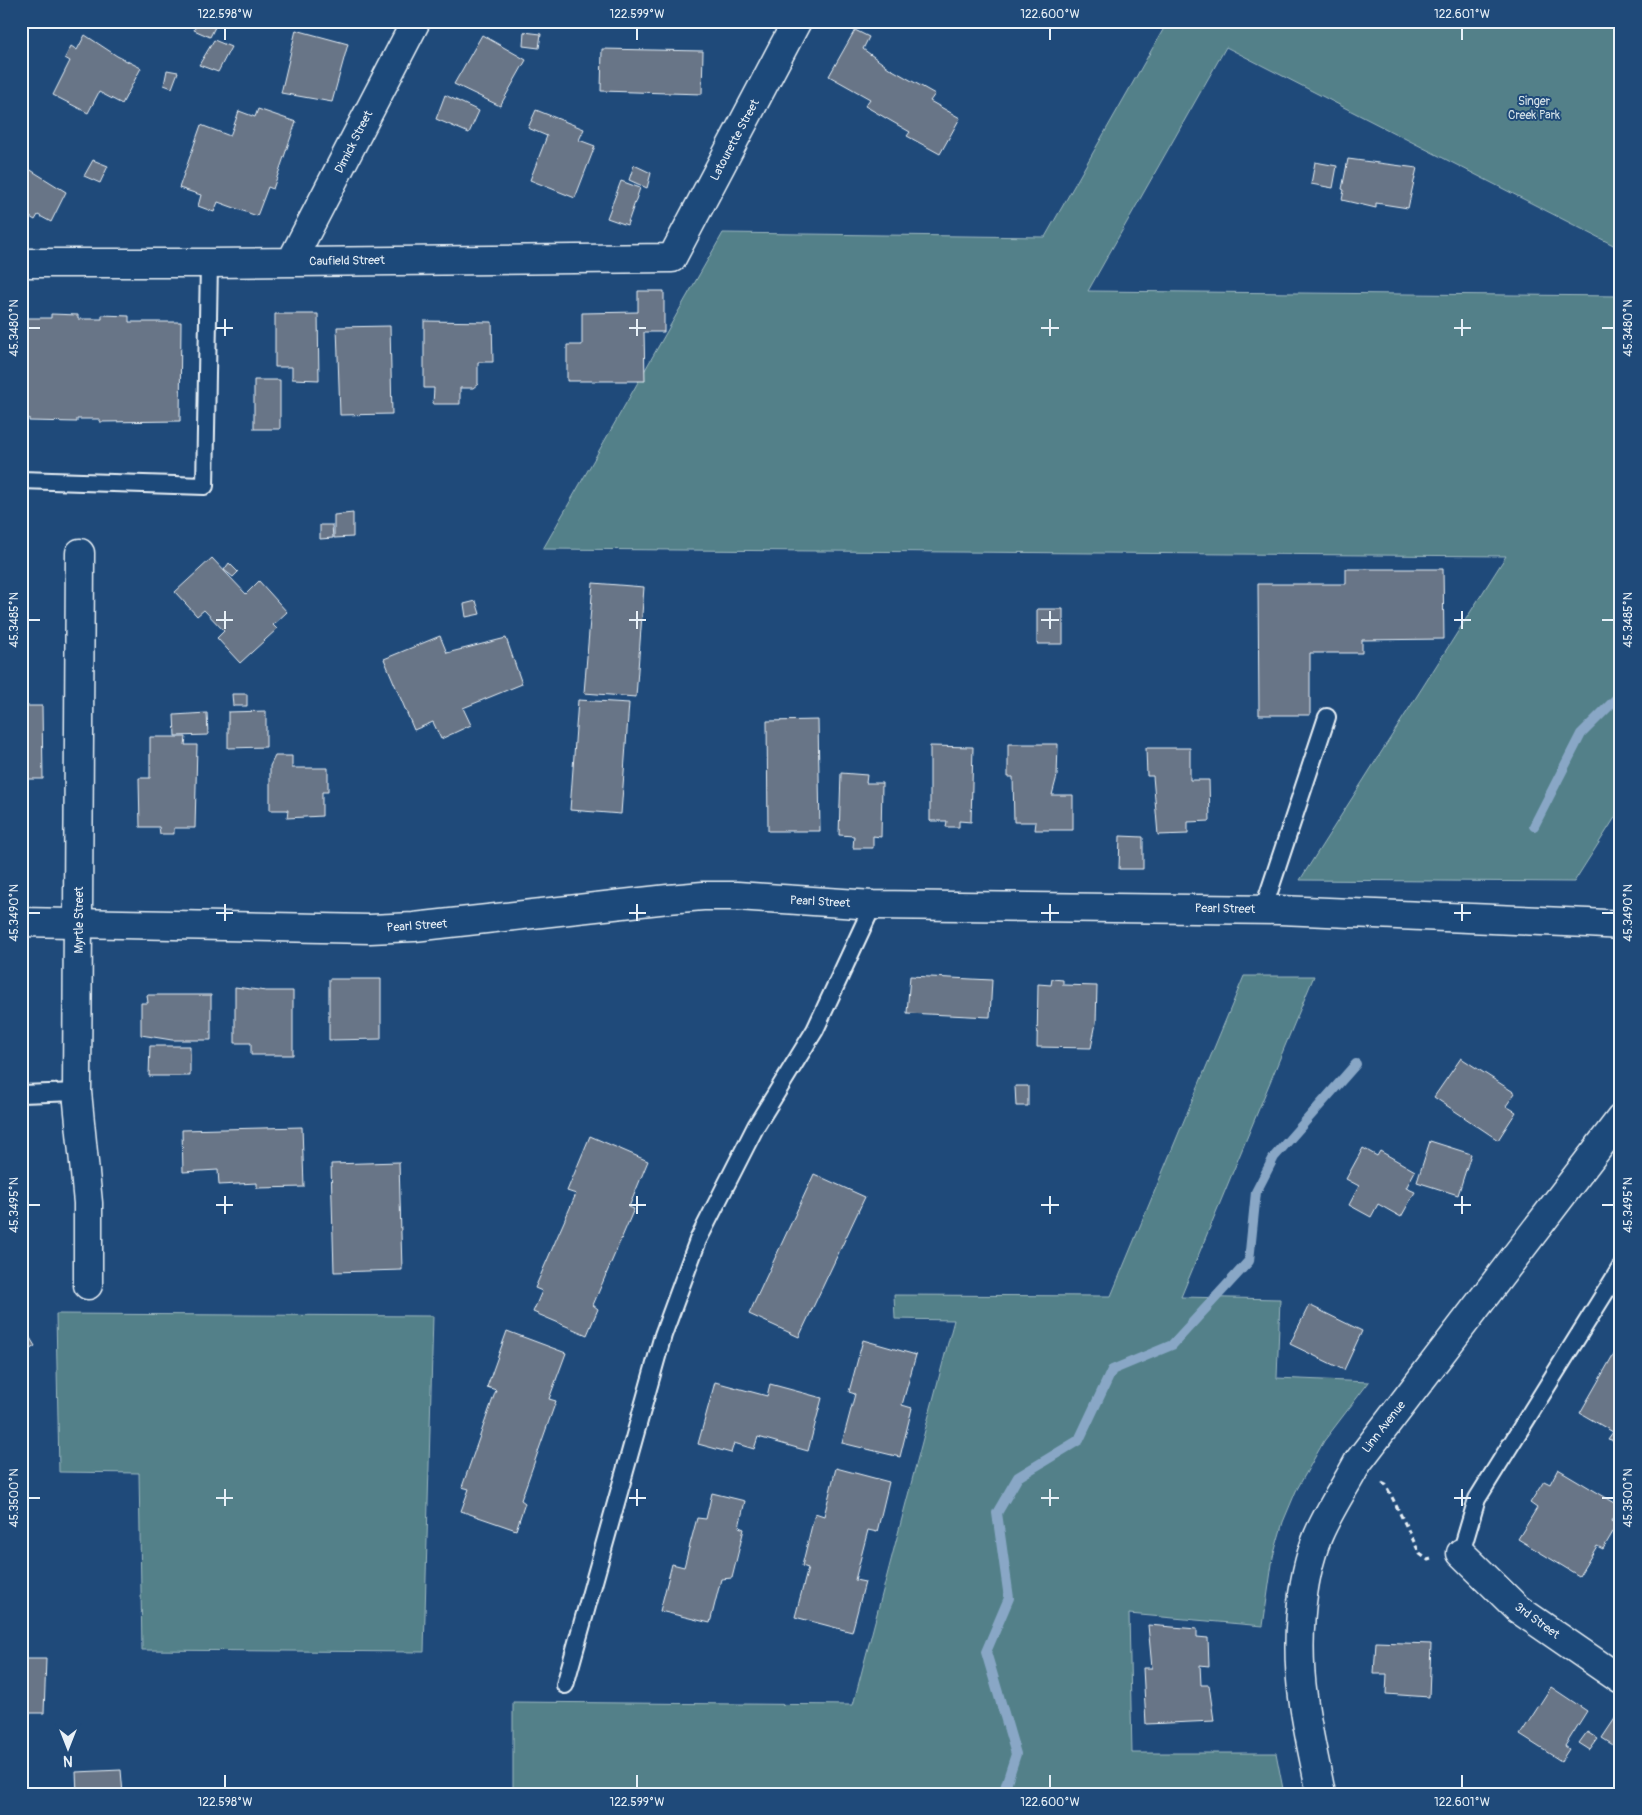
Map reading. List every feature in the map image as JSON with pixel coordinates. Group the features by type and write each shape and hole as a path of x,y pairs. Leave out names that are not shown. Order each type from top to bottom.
{"street":[{"name":"Dimick Street","path":"291,262 416,21"},
{"name":"Latourette Street","path":"672,258 797,21"},
{"name":"Caufield Street","path":"21,263 672,258"},
{"name":"Myrtle Street","path":"80,553 77,1092 88,1203 88,1285"},
{"name":"Pearl Street","path":"21,922 318,929 414,927 668,899 737,896 873,905 1264,910 1588,922 1621,925"},
{"name":"Linn Avenue","path":"1321,1794 1303,1696 1300,1656 1304,1596 1308,1569 1318,1537 1332,1507 1358,1462 1621,1118"},
{"name":"3rd Street","path":"1461,1553 1518,1609 1621,1680"}],"lane":[{"path":"21,480 204,486 210,263"},
{"path":"1264,910 1327,717"},
{"path":"565,1686 663,1335 698,1240 756,1126 815,1030 873,905"},
{"path":"21,1094 77,1092"},
{"path":"1461,1553 1477,1499 1621,1267"}],"path":[{"path":"1386,1485 1420,1554 1428,1560"}],"green space":[{"name":"Singer Creek Park","path":"1168,21 1621,21 1621,249 1226,47 1088,291 1621,296 1621,808 1574,882 1300,880 1506,556 543,549 723,233 1045,237"},
{"path":"1244,976 1314,976 1181,1297 1280,1299 1277,1378 1369,1382 1324,1441 1296,1491 1283,1522 1273,1557 1263,1626 1129,1614 1132,1753 1276,1753 1284,1794 513,1794 513,1702 853,1705 954,1320 895,1319 894,1295 1111,1296"},
{"path":"56,1314 433,1316 424,1652 142,1650 139,1473 59,1472"}],"building":[{"path":"198,21 218,21 210,37 194,30"},
{"path":"296,30 348,44 332,102 281,93"},
{"path":"855,30 869,37 863,49 889,68 935,94 930,101 960,118 940,154 907,136 910,132 865,106 870,99 829,76"},
{"path":"524,32 541,34 539,48 523,46"},
{"path":"85,35 117,56 141,68 122,104 99,92 88,113 53,95 70,61 65,58 71,46 77,50"},
{"path":"482,35 526,60 500,106 454,84"},
{"path":"214,40 231,47 218,72 199,65"},
{"path":"602,49 703,51 702,94 601,91"},
{"path":"167,70 178,72 172,88 164,85"},
{"path":"445,95 479,111 469,133 436,119"},
{"path":"258,109 296,122 273,189 268,187 257,216 218,202 214,212 198,206 201,195 179,188 201,125 230,136 239,111 255,117"},
{"path":"536,110 584,129 579,140 595,146 575,198 530,180 547,136 528,128"},
{"path":"1348,159 1417,168 1408,208 1376,203 1376,208 1342,200 1344,190 1342,189"},
{"path":"93,160 108,166 100,183 84,176"},
{"path":"1315,162 1337,166 1333,188 1311,184"},
{"path":"21,164 66,192 51,222 38,215 35,220 21,212"},
{"path":"634,165 651,173 647,188 629,180"},
{"path":"621,181 640,188 627,225 607,218"},
{"path":"638,291 664,291 664,332 644,332 645,381 567,381 567,345 582,345 582,313 638,312"},
{"path":"21,314 23,314 23,318 51,318 51,314 78,315 78,319 102,319 102,315 129,316 129,322 181,322 180,421 100,422 100,419 77,419 77,422 29,421 29,418 21,418"},
{"path":"275,314 318,314 319,380 292,379 292,367 275,367"},
{"path":"424,321 492,322 493,362 478,362 478,384 473,388 460,388 460,404 433,404 434,388 424,388"},
{"path":"390,326 392,414 340,415 337,327"},
{"path":"254,380 280,380 280,429 254,429"},
{"path":"353,513 353,537 334,538 334,515"},
{"path":"320,525 332,525 333,538 320,539"},
{"path":"212,558 246,594 259,581 287,612 273,625 277,629 240,663 217,638 224,631 204,610 197,616 175,592"},
{"path":"229,563 238,572 233,577 224,570"},
{"path":"1346,569 1443,569 1444,639 1362,640 1362,653 1310,653 1310,715 1259,715 1258,584 1346,584"},
{"path":"593,583 644,587 636,697 584,693"},
{"path":"476,601 480,614 466,617 464,604"},
{"path":"1037,609 1063,609 1063,644 1037,644"},
{"path":"440,636 447,653 506,638 522,684 463,708 471,725 441,739 433,722 414,730 384,659"},
{"path":"232,694 247,694 247,706 233,706"},
{"path":"578,700 629,703 621,814 570,810"},
{"path":"21,706 42,706 43,779 21,779"},
{"path":"266,711 266,747 228,748 228,712"},
{"path":"207,713 208,735 175,736 174,715"},
{"path":"818,720 820,831 768,831 767,721"},
{"path":"150,737 186,737 185,745 197,745 195,828 174,828 174,834 160,834 159,827 140,827 139,778 150,778"},
{"path":"1008,744 1058,744 1057,776 1052,795 1073,795 1073,830 1035,830 1036,822 1014,822 1013,777 1008,777"},
{"path":"930,746 973,747 971,822 959,821 959,827 946,827 947,821 930,821"},
{"path":"1146,748 1190,748 1190,780 1209,780 1210,821 1188,822 1188,834 1158,835 1153,776 1147,776"},
{"path":"275,756 292,756 292,768 328,768 328,792 322,792 322,816 287,818 288,810 270,810 270,766"},
{"path":"841,773 867,775 866,783 882,783 881,837 873,836 873,848 853,848 854,836 839,835"},
{"path":"21,799 25,799 26,853 21,853"},
{"path":"1120,836 1143,837 1143,869 1119,869"},
{"path":"910,976 992,980 990,1017 907,1013"},
{"path":"329,979 381,979 381,1039 329,1040"},
{"path":"1052,979 1063,980 1063,985 1097,986 1096,1023 1091,1048 1037,1047 1038,984 1051,985"},
{"path":"21,982 24,1060 21,1060"},
{"path":"235,987 266,991 293,991 293,1055 251,1055 251,1043 235,1043"},
{"path":"147,995 211,995 211,1040 172,1040 141,1035 141,1003 148,1003"},
{"path":"150,1046 190,1046 190,1076 149,1076"},
{"path":"1461,1058 1515,1093 1506,1106 1516,1112 1498,1140 1434,1097"},
{"path":"1015,1086 1028,1086 1028,1106 1016,1106"},
{"path":"302,1127 304,1187 257,1188 257,1183 219,1185 218,1170 183,1172 182,1130"},
{"path":"590,1136 648,1161 629,1207 634,1209 593,1305 598,1309 587,1335 533,1312 542,1291 535,1288 576,1194 567,1191"},
{"path":"1430,1141 1471,1154 1458,1195 1417,1182"},
{"path":"1363,1148 1377,1156 1380,1151 1415,1171 1406,1188 1415,1192 1401,1217 1378,1204 1371,1217 1349,1205 1359,1186 1346,1179"},
{"path":"399,1162 402,1270 334,1272 331,1164"},
{"path":"814,1174 865,1197 799,1337 749,1314"},
{"path":"1309,1305 1362,1331 1344,1370 1290,1344"},
{"path":"21,1323 35,1346 21,1355"},
{"path":"507,1331 566,1353 549,1399 556,1401 521,1500 525,1503 516,1530 461,1511 469,1489 462,1487 496,1390 487,1387"},
{"path":"863,1340 916,1355 902,1405 912,1408 900,1457 842,1443 855,1394 849,1392"},
{"path":"1616,1350 1621,1353 1621,1443 1608,1439 1613,1432 1580,1413"},
{"path":"715,1382 767,1396 770,1384 822,1398 808,1451 758,1437 754,1449 734,1443 731,1453 698,1444"},
{"path":"836,1468 889,1482 877,1532 868,1530 855,1580 865,1582 852,1632 795,1617 808,1568 802,1566 815,1513 824,1516"},
{"path":"1558,1469 1620,1506 1611,1521 1617,1525 1603,1549 1597,1546 1579,1576 1518,1539 1537,1508 1530,1503 1544,1481 1550,1484"},
{"path":"712,1493 745,1501 739,1527 744,1529 732,1578 721,1579 710,1623 660,1611 672,1564 684,1567 697,1518 706,1519"},
{"path":"1148,1625 1197,1629 1197,1637 1208,1638 1209,1666 1200,1665 1201,1685 1209,1685 1214,1721 1146,1724 1143,1668 1152,1668"},
{"path":"1376,1642 1431,1644 1429,1697 1386,1694 1387,1674 1374,1674"},
{"path":"21,1659 46,1659 44,1713 21,1713"},
{"path":"1551,1687 1587,1711 1565,1746 1569,1749 1561,1761 1520,1735"},
{"path":"1621,1712 1621,1750 1602,1738"},
{"path":"1587,1732 1598,1739 1590,1750 1579,1743"},
{"path":"121,1770 123,1794 77,1794 76,1772"}],"waterway":[{"path":"1534,826 1581,734 1621,694"},
{"path":"1003,1794 1016,1754 986,1652 1009,1598 997,1513 1018,1477 1079,1440 1112,1370 1172,1345 1249,1261 1256,1192 1274,1157 1356,1064"}]}
